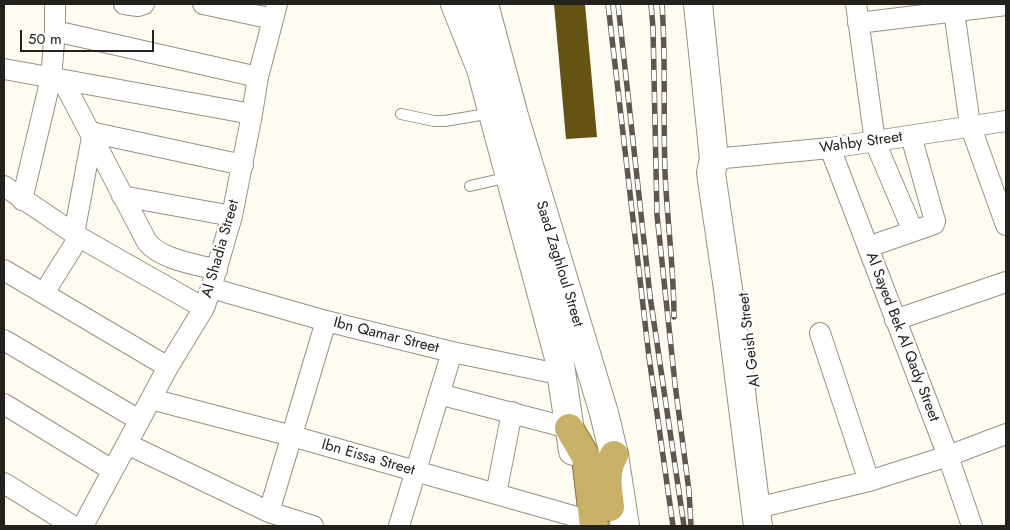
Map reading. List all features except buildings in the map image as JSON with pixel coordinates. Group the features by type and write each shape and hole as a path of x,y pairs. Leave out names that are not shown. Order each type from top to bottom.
{"highway":[{"path":"570,428 586,457 588,524"},
{"path":"613,526 607,473 608,465 614,455"}],"main road":[{"name":"Saad Zaghloul Street","path":"456,4 481,69 493,113 563,375 570,428"},
{"name":"Saad Zaghloul Street","path":"484,4 514,116 592,373 614,455 625,526"},
{"name":"Al Geish Street","path":"698,4 714,159 711,173 728,289 767,519"}],"street":[{"path":"22,200 57,79 55,4"},
{"path":"124,4 138,6 144,4"},
{"path":"203,4 275,12"},
{"path":"912,231 875,142 857,13 1006,5"},
{"path":"954,7 970,125 1006,225"},
{"name":"Al Shadia Street","path":"83,526 168,367 204,308 232,216 258,77 275,12"},
{"path":"55,31 258,77"},
{"path":"4,69 252,114"},
{"name":"Ibn Qamar Street","path":"57,79 91,135 152,249 214,279 326,321 452,352 563,375"},
{"name":"Wahby Street","path":"714,159 830,148 970,125 1006,121"},
{"path":"44,293 77,235 91,135 243,165"},
{"path":"868,247 934,224 935,217 911,136"},
{"name":"Al Sayed Bek Al Qady Street","path":"830,148 948,456 972,526"},
{"path":"4,186 22,200 77,235 204,308"},
{"path":"122,196 232,216"},
{"path":"4,270 168,367"},
{"path":"895,320 1006,282"},
{"path":"269,512 326,321"},
{"path":"820,333 869,481"},
{"path":"4,340 139,420"},
{"path":"400,526 452,352"},
{"path":"440,394 570,428"},
{"name":"Ibn Eissa Street","path":"151,399 292,436 496,494 588,524"},
{"path":"4,404 112,470"},
{"path":"496,494 512,412"},
{"path":"767,519 869,481 948,456 1006,434"},
{"path":"127,444 269,512 312,526"},
{"path":"4,483 73,526"}],"lane":[{"path":"401,114 434,121 445,121 493,113"},
{"path":"470,186 510,177"}],"railway":[{"path":"608,4 649,357 673,526"},
{"path":"618,4 650,296 684,526"},
{"path":"651,4 657,215 675,384 689,491 691,526"},
{"path":"662,4 665,172 674,317"}]}
